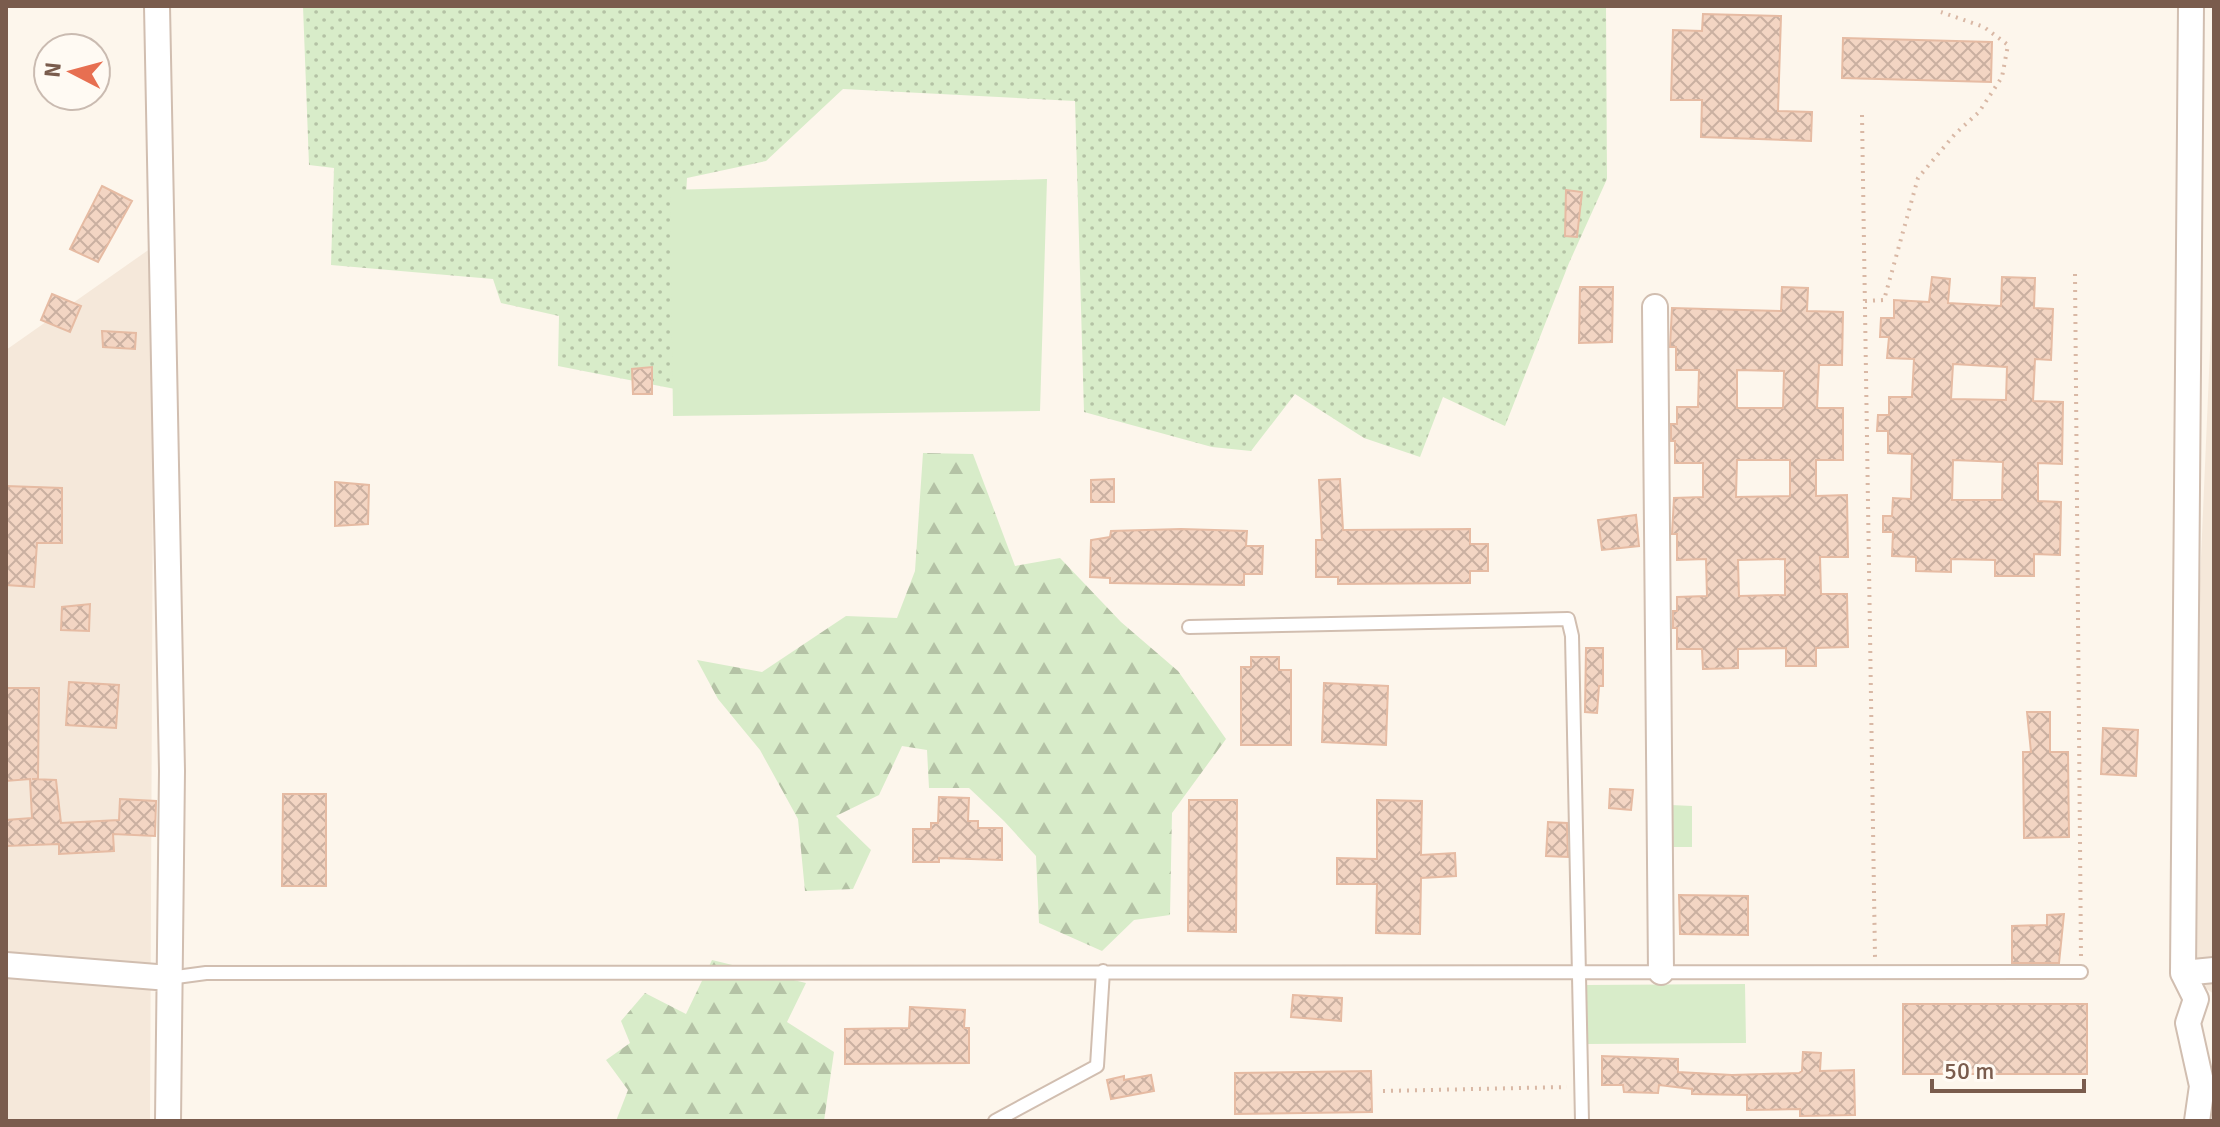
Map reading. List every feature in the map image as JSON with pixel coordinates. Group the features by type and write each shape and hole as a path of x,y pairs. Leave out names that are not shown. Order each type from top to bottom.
{"street":[{"path":"157,6 172,771 168,1121"},
{"path":"2191,6 2183,973 2196,999 2188,1023 2202,1086 2197,1121"},
{"path":"1655,307 1661,972"},
{"path":"6,965 169,978"},
{"path":"2183,973 2214,970"}],"lane":[{"path":"1189,627 1568,619 1572,636 1582,1121"},
{"path":"995,1121 1097,1066 1103,971"},
{"path":"169,978 206,973 2081,972"}],"path":[{"path":"1865,301 1884,300 1918,178 1955,134 1979,112 2002,77 2008,45 1984,27 1941,12"},
{"path":"1862,115 1875,972"},
{"path":"2075,274 2081,972"},
{"path":"1383,1091 1581,1087"}],"shaded area":[{"path":"154,246 150,1121 6,1121 6,350"},
{"path":"2214,258 2214,994 2183,973"}],"green space":[{"path":"303,6 1606,6 1607,179 1569,263 1505,426 1443,397 1420,457 1364,438 1295,394 1251,451 1212,447 1084,412 1075,101 843,89 766,161 687,178 675,389 558,366 559,316 501,303 493,279 331,265 334,168 309,165"},
{"path":"1047,179 1040,411 673,416 670,190"},
{"path":"923,453 973,454 1015,566 1060,558 1121,622 1178,671 1226,739 1172,813 1170,915 1134,920 1102,951 1039,923 1036,856 969,788 929,788 927,750 902,746 879,795 836,816 871,850 853,889 805,891 798,819 760,750 718,699 697,660 762,672 846,616 897,618 915,571"},
{"path":"1671,805 1692,806 1692,847 1670,847"},
{"path":"712,960 806,983 787,1022 834,1052 824,1121 616,1121 628,1090 606,1060 630,1043 621,1021 645,993 686,1014"},
{"path":"1745,984 1746,1043 1586,1044 1586,985"}],"building":[{"path":"1703,14 1781,16 1778,111 1812,112 1811,141 1701,137 1702,100 1671,100 1673,30 1702,31"},
{"path":"1843,38 1992,42 1991,82 1842,78"},
{"path":"102,186 132,201 98,262 70,249"},
{"path":"1566,190 1582,192 1577,237 1565,236"},
{"path":"1932,277 1950,279 1948,303 2001,306 2002,277 2035,278 2034,308 2053,309 2051,360 2035,359 2033,401 2063,402 2062,464 2038,463 2038,501 2061,502 2060,555 2034,554 2034,576 1995,576 1995,560 1951,559 1951,572 1916,571 1916,557 1892,556 1893,532 1883,532 1883,516 1892,516 1893,498 1911,499 1912,454 1888,453 1888,431 1877,431 1878,415 1889,415 1889,397 1912,397 1914,359 1887,358 1889,337 1880,337 1881,318 1894,318 1894,300 1929,302","holes":["1953,364 2007,367 2006,400 1951,399","1953,460 2003,462 2002,500 1952,500"]},
{"path":"1580,287 1613,287 1612,342 1579,343"},
{"path":"1782,287 1808,288 1807,311 1843,312 1842,365 1819,365 1817,408 1843,408 1843,460 1816,460 1816,496 1847,495 1848,557 1820,557 1821,594 1847,594 1848,647 1816,648 1816,666 1786,666 1786,648 1738,649 1738,668 1703,669 1702,649 1677,649 1677,628 1673,628 1677,597 1707,596 1706,559 1677,560 1677,534 1672,534 1674,498 1703,497 1703,463 1675,463 1671,424 1677,424 1677,407 1698,407 1699,370 1676,370 1676,347 1670,347 1672,308 1781,311","holes":["1737,370 1784,371 1783,408 1737,408","1737,460 1790,460 1790,496 1736,497","1785,559 1785,595 1739,596 1738,560"]},
{"path":"52,294 81,306 70,332 41,320"},
{"path":"102,331 136,333 135,349 103,347"},
{"path":"652,367 652,394 633,394 632,369"},
{"path":"1114,479 1114,502 1091,502 1091,480"},
{"path":"1340,479 1343,530 1470,529 1470,544 1488,544 1488,571 1470,571 1470,583 1338,584 1338,577 1316,577 1316,540 1322,540 1319,480"},
{"path":"335,482 369,485 368,524 335,526"},
{"path":"6,486 62,488 62,543 37,543 34,587 6,585"},
{"path":"1636,515 1639,546 1602,550 1598,520"},
{"path":"1111,531 1247,531 1246,546 1263,546 1262,574 1244,574 1244,585 1110,583 1110,578 1090,577 1091,540 1110,537"},
{"path":"90,604 89,631 61,630 62,607"},
{"path":"1586,648 1603,648 1603,686 1599,686 1597,713 1585,712"},
{"path":"1251,657 1279,657 1279,670 1291,670 1291,745 1241,745 1241,667 1251,667"},
{"path":"69,682 119,685 116,728 66,725"},
{"path":"1324,683 1388,686 1386,745 1322,742"},
{"path":"6,688 39,688 38,779 32,779 56,780 61,823 119,820 120,799 156,801 155,836 113,834 114,851 59,854 59,844 6,846 6,820 32,818 30,779 6,781"},
{"path":"2027,712 2050,712 2050,752 2068,752 2069,837 2024,838 2023,752 2031,752"},
{"path":"2103,728 2138,730 2136,776 2101,774"},
{"path":"1610,789 1633,790 1631,810 1609,808"},
{"path":"283,794 326,794 326,886 282,886"},
{"path":"939,797 969,798 968,821 978,821 978,828 1002,828 1002,860 939,858 939,862 913,862 913,829 931,829 931,823 938,823"},
{"path":"1189,800 1237,800 1236,932 1188,931"},
{"path":"1377,800 1422,801 1421,855 1455,853 1456,876 1421,878 1420,934 1376,933 1377,884 1337,884 1337,858 1377,859"},
{"path":"1548,822 1567,823 1568,857 1546,856"},
{"path":"1679,895 1748,896 1748,935 1680,934"},
{"path":"2064,914 2059,963 2012,963 2012,926 2047,925 2047,915"},
{"path":"1293,995 1342,998 1341,1021 1291,1017"},
{"path":"1903,1004 2087,1004 2087,1074 1903,1074"},
{"path":"910,1007 965,1010 964,1028 969,1028 969,1063 845,1064 845,1029 909,1028"},
{"path":"1803,1052 1821,1053 1820,1071 1854,1070 1855,1115 1800,1116 1800,1109 1747,1110 1747,1095 1692,1094 1692,1089 1659,1085 1658,1093 1624,1092 1623,1085 1602,1085 1602,1056 1678,1059 1678,1072 1732,1075 1799,1073 1802,1071"},
{"path":"1371,1071 1372,1112 1235,1114 1235,1073"},
{"path":"1151,1075 1154,1091 1111,1099 1107,1080"}]}
